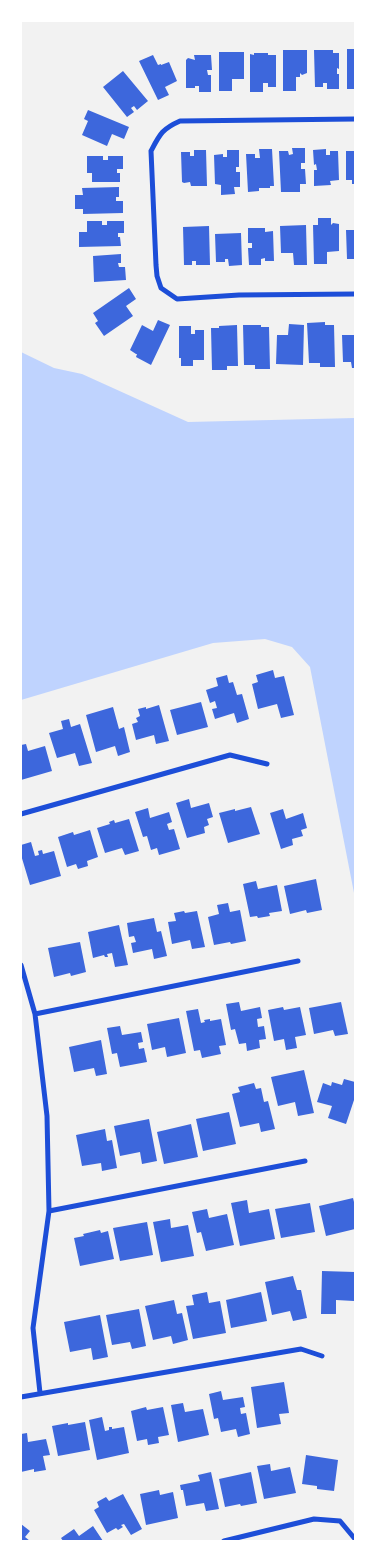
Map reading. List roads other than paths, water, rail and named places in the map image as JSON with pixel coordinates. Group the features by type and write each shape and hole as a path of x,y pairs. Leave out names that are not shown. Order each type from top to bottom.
{"street":[{"path":"355,119 180,122 166,128 151,151 156,265 161,288 177,299 239,295 355,294"},
{"path":"21,814 230,755 267,764"},
{"path":"34,1014 298,962"},
{"path":"21,965 34,1014 47,1116 49,1211 33,1328 40,1393"},
{"path":"49,1211 305,1161"},
{"path":"21,1397 301,1349 322,1356"},
{"path":"224,1541 314,1519 340,1521 355,1540"}],"water":[{"path":"21,352 54,368 82,374 188,422 355,418 355,898 310,667 292,647 265,639 213,643 21,700"}]}
